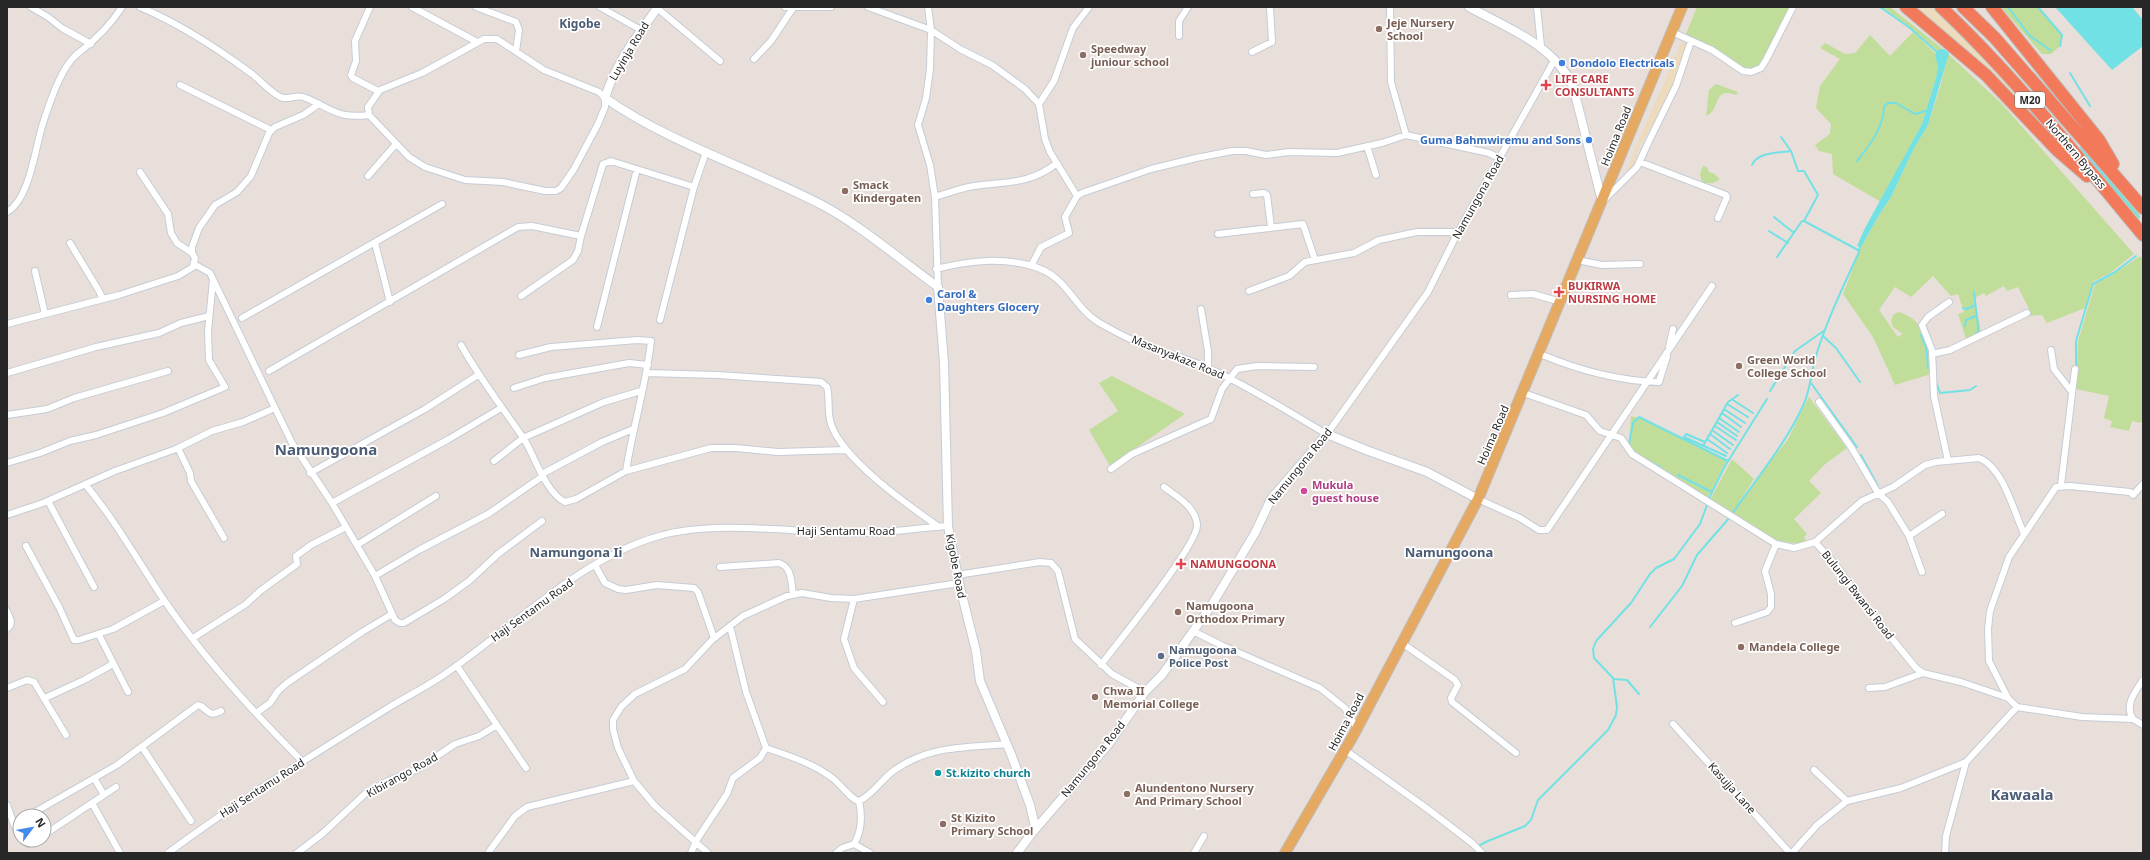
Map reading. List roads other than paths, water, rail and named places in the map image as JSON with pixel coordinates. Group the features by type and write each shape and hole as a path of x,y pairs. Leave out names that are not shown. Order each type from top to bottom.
{"highway":[{"path":"1906,7 1986,75 2058,150 2113,199"},
{"name":"Northern Bypass","path":"1941,7 1984,49 2035,106 2143,235"},
{"name":"Northern Bypass","path":"1963,7 1995,38 2143,208"},
{"path":"1992,7 2099,140 2128,191"}],"main road":[{"name":"Hoima Road","path":"1285,853 1345,750 1478,499 1524,393 1577,260 1682,7"}],"street":[{"path":"31,7 48,17 62,28 91,44"},
{"path":"7,212 14,208 24,192 43,122 60,79 76,56 91,44 122,7"},
{"path":"140,7 176,24 196,36 281,97 288,99 302,96 342,116 369,115"},
{"path":"370,7 355,41 356,61 351,75 353,78 378,91"},
{"path":"412,7 477,42"},
{"path":"476,7 516,22 519,30 516,50"},
{"path":"600,7 641,30"},
{"path":"786,7 831,7"},
{"path":"868,7 931,30 960,49 987,62 1025,89 1038,104 1045,139 1056,164 1077,196"},
{"path":"928,7 931,30 930,69 926,98 918,125 927,154 935,198 936,269 938,287"},
{"path":"1038,104 1054,81 1072,28 1089,7"},
{"path":"1179,36 1180,21 1188,7"},
{"path":"1252,52 1272,42 1270,7"},
{"path":"1390,7 1392,82 1406,135"},
{"path":"1469,7 1541,46 1555,59 1569,77 1573,86 1602,201 1623,184 1640,162 1676,86 1692,41"},
{"path":"1537,7 1541,46"},
{"path":"1672,32 1712,50 1743,71 1752,72 1761,68 1793,7"},
{"path":"657,8 720,62"},
{"name":"Luyinja Road","path":"605,98 610,83 623,58 657,8"},
{"path":"754,59 771,41 793,8"},
{"path":"605,98 605,107 598,124 574,169 561,188 556,191 545,191 503,182 460,179 425,167 409,157 396,144 369,115 368,107 378,91 422,73 477,42 497,39 516,50 544,70 599,92 621,109 706,152 822,204 938,287"},
{"name":"Namungona Road","path":"1017,853 1032,833 1108,745 1145,692 1162,675 1211,606 1255,533 1271,499 1327,434 1428,292 1458,232 1555,59"},
{"path":"180,85 271,130"},
{"path":"192,252 199,228 215,205 237,192 251,176 264,142 271,130 278,125 303,115 319,104"},
{"path":"1031,266 1041,247 1070,233 1066,218 1077,196 1105,184 1151,170 1232,151 1246,151 1266,155 1289,152 1314,154 1337,153 1406,135 1489,153 1499,158"},
{"path":"368,176 396,144"},
{"path":"1367,146 1376,175"},
{"path":"660,320 694,187 706,152"},
{"path":"521,296 573,260 578,251 581,236 603,164 611,161 694,187"},
{"path":"1640,162 1726,195 1727,197 1718,218"},
{"path":"935,198 972,186 1031,179 1044,173 1056,164"},
{"path":"597,327 637,169"},
{"path":"7,324 103,300 178,276 193,267 195,258 192,252 177,243 171,233 168,214 140,172"},
{"path":"1253,194 1264,193 1267,195 1271,227"},
{"path":"242,318 442,204"},
{"path":"1218,234 1303,224 1315,260"},
{"path":"269,371 518,227 532,226 581,236"},
{"path":"1249,291 1288,276 1305,262 1354,253 1387,238 1417,232 1458,232"},
{"path":"70,243 100,291 103,300"},
{"path":"375,243 390,302"},
{"name":"Masanyakaze Road","path":"936,269 978,261 995,260 1031,266 1056,277 1064,284 1079,306 1105,326 1136,342 1208,367 1327,434"},
{"path":"1577,260 1602,265 1640,264"},
{"path":"194,264 210,274 292,443 310,473 332,503 357,545 375,576 397,622 404,623 444,599 475,577 498,554 542,521"},
{"path":"35,271 45,314"},
{"path":"7,463 40,453 70,441 96,435 163,413 225,387 209,360 209,316 213,280"},
{"path":"1327,434 1427,472 1478,499 1520,518 1539,530 1546,530 1712,286"},
{"name":"Kigobe Road","path":"938,287 944,363 948,526 958,579 976,651 980,681 1007,744 1030,805 1035,826 1032,833"},
{"path":"1511,295 1533,294 1561,302"},
{"path":"1948,302 1928,317 1922,325 1932,354 1934,395 1948,461"},
{"path":"1201,309 1208,351 1208,367"},
{"path":"1932,354 1950,350 2027,313"},
{"path":"7,373 96,347 159,333 182,323 209,316"},
{"path":"1540,354 1569,366 1619,378 1659,382 1673,329"},
{"path":"519,355 551,347 637,340 651,341 648,365 633,429 626,471"},
{"path":"461,345 478,375 523,438 557,497 565,502 576,499 626,471 711,448 736,448 778,452 846,450"},
{"path":"2051,350 2054,369 2072,392"},
{"path":"514,388 545,378 628,363 648,365"},
{"name":"Masanyakaze Road","path":"1111,469 1132,454 1211,419 1222,389 1236,369 1250,367 1314,367"},
{"path":"2061,485 2075,369"},
{"path":"7,415 47,409 81,396 168,371"},
{"path":"646,373 718,375 821,382 827,387 831,424 846,450 899,498 939,527"},
{"path":"310,473 425,409 478,375"},
{"path":"494,461 523,438 604,402 641,391"},
{"name":"Bulungi Bwansi Road","path":"1524,393 1586,415 1600,431 1621,438 1632,454 1776,544 1794,548 1815,542 1836,565 1862,602 1916,668 1923,673"},
{"path":"1819,402 1851,447 1880,495 1910,536 1922,572"},
{"path":"7,515 48,501 85,484 178,448 212,431 237,424 275,408"},
{"path":"332,503 450,439 501,408"},
{"path":"375,576 419,550 488,514 543,475 602,442 633,429"},
{"path":"178,448 194,487 224,538"},
{"path":"1815,542 1862,501 1880,495 1925,465 1979,458 1991,465 2017,513 2024,534"},
{"path":"85,484 102,504 164,601 212,665 303,762"},
{"path":"2134,719 2082,717 2017,707 2008,698 1989,661 1988,629 1990,611 2009,557 2050,492 2061,485 2130,492 2133,495 2143,484"},
{"path":"1101,665 1154,597 1193,540 1197,526 1193,511 1164,487"},
{"path":"357,545 436,496"},
{"path":"48,501 94,587"},
{"path":"1910,536 1942,514"},
{"name":"Haji Sentamu Road","path":"168,853 225,812 457,666 512,623 595,565 642,542 693,529 877,533 948,526"},
{"path":"193,638 246,604 260,591 296,564 296,556 311,545 346,528"},
{"path":"1735,624 1767,612 1771,606 1771,594 1765,571 1776,544"},
{"path":"26,546 59,607 72,638 76,641 99,635 113,629 164,601"},
{"path":"720,567 778,563 783,565 788,570 793,594"},
{"path":"708,853 655,806 634,781 618,748 613,729 613,720 616,713 635,694 685,670 714,638 730,626 756,609 793,594 802,593 831,598 854,599 958,579 1026,563 1051,563 1058,571 1075,639 1112,674 1145,692"},
{"path":"595,565 604,583 618,589 626,590 657,585 694,588 698,592 714,638"},
{"path":"854,599 844,639 854,668 883,702"},
{"path":"7,611 11,623 7,628"},
{"path":"256,713 274,700 278,691 287,683 362,632 392,614"},
{"path":"730,626 746,692 766,748 822,770 843,786 853,799 859,801"},
{"path":"1193,631 1223,646 1320,688 1345,708 1356,727"},
{"path":"99,635 128,692"},
{"path":"1402,643 1456,680 1458,686 1451,698 1452,702 1516,753"},
{"path":"45,698 84,680 113,664"},
{"path":"457,666 526,768"},
{"path":"1869,688 1891,686 1923,673 1961,682 2008,698"},
{"path":"7,688 31,680 45,698 66,735"},
{"path":"2143,680 2131,700 2129,713 2134,719 2143,725"},
{"path":"42,808 117,765 198,706 212,715 221,711"},
{"path":"1791,853 1817,825 1846,801 1901,788 1966,762 2017,707"},
{"name":"Kasujja Lane","path":"1672,724 1791,853"},
{"name":"Kibirango Road","path":"297,853 322,834 366,793 388,781 416,770 455,744 479,736 497,725"},
{"path":"859,801 895,770 913,759 944,748 1007,744"},
{"path":"142,747 191,821"},
{"path":"691,853 696,841 727,794 733,778 760,758 766,748"},
{"path":"1345,750 1429,810 1472,843 1482,853"},
{"path":"1945,853 1946,836 1966,762"},
{"path":"1814,770 1846,801"},
{"path":"94,778 104,795"},
{"path":"488,853 515,816 527,807 634,781"},
{"path":"52,830 116,787"},
{"path":"854,844 860,829 861,811 859,801"},
{"path":"92,803 120,853"},
{"path":"7,805 12,819"},
{"path":"1194,853 1204,836"},
{"path":"836,853 842,848 854,844 870,853"}],"water":[{"path":"2055,7 2132,7 2143,20 2143,46 2112,70"},
{"path":"1944,49 1949,53 1928,125 1913,150 1891,197 1861,247 1857,246 1865,228 1922,124 1936,78 1938,67 1935,55 1938,50"}],"waterway":[{"path":"1880,7 1910,28 1938,53"},
{"path":"2008,7 2030,36 2050,50"},
{"path":"2038,7 2062,35 2060,46"},
{"path":"2070,73 2090,106"},
{"path":"1857,161 1867,149 1879,128 1882,121 1884,106 1888,103 1896,103 1915,114 1929,110"},
{"path":"1781,137 1791,151 1798,171 1804,171 1818,195 1804,221 1858,250"},
{"path":"2081,148 2139,217"},
{"path":"1752,165 1763,155 1791,151"},
{"path":"1774,217 1794,233"},
{"path":"1777,257 1802,221 1804,221"},
{"path":"1769,231 1788,243"},
{"path":"1732,514 1779,448 1803,406 1819,345 1859,252 1860,246"},
{"path":"2076,368 2076,341 2093,284 2115,272 2136,256"},
{"path":"1974,292 1978,326 1978,332 1975,335"},
{"path":"1963,308 1967,309 1975,305"},
{"path":"1965,326 1966,320 1976,316"},
{"path":"1770,391 1795,351 1825,330"},
{"path":"1921,335 1926,347 1928,368"},
{"path":"1823,336 1836,348 1860,382"},
{"path":"1936,381 1940,393 1970,390 1976,386"},
{"path":"1811,383 1857,447"},
{"path":"1703,446 1728,402 1738,395"},
{"path":"1478,846 1525,826 1531,820 1538,800 1608,730 1616,715 1617,707 1613,678 1594,658 1593,649 1596,641 1631,603 1650,574 1656,568 1674,559 1700,524 1711,494 1725,466 1767,399"},
{"path":"1733,400 1753,413"},
{"path":"1727,404 1748,417"},
{"path":"1724,409 1745,423"},
{"path":"1722,413 1741,427"},
{"path":"1630,446 1629,444 1633,423 1639,417 1728,461"},
{"path":"1719,418 1739,432"},
{"path":"1717,422 1737,436"},
{"path":"1715,426 1736,440"},
{"path":"1712,430 1733,445"},
{"path":"1686,434 1684,437 1726,456"},
{"path":"1686,434 1705,442"},
{"path":"1710,434 1730,449"},
{"path":"1707,439 1727,453"},
{"path":"1861,455 1878,486"},
{"path":"1645,459 1660,467"},
{"path":"1678,475 1712,492"},
{"path":"1650,627 1682,586 1697,555 1730,517"},
{"path":"1613,679 1627,680 1639,694"}],"place":[{"name":"Jeje Nursery School","path":"1379,29"},
{"name":"Speedway juniour school","path":"1083,55"},
{"name":"Dondolo Electricals","path":"1562,63"},
{"name":"LIFE CARE CONSULTANTS","path":"1546,85"},
{"name":"Guma Bahmwiremu and Sons","path":"1589,140"},
{"name":"Smack Kindergaten","path":"845,191"},
{"name":"BUKIRWA NURSING HOME","path":"1559,292"},
{"name":"Carol & Daughters Glocery","path":"929,300"},
{"name":"Green World College School","path":"1739,366"},
{"name":"Mukula guest house","path":"1304,491"},
{"name":"NAMUNGOONA","path":"1181,564"},
{"name":"Namugoona Orthodox Primary","path":"1178,612"},
{"name":"Mandela College","path":"1741,647"},
{"name":"Namugoona Police Post","path":"1161,656"},
{"name":"Chwa II Memorial College","path":"1095,697"},
{"name":"St.kizito church","path":"938,773"},
{"name":"Alundentono Nursery And Primary School","path":"1127,794"},
{"name":"St Kizito Primary School","path":"943,824"}],"district":[{"name":"Kigobe","path":"580,24"},
{"name":"Namungoona","path":"326,450"},
{"name":"Namungona Ii","path":"576,552"},
{"name":"Namungoona","path":"1449,552"},
{"name":"Kawaala","path":"2022,795"}]}
